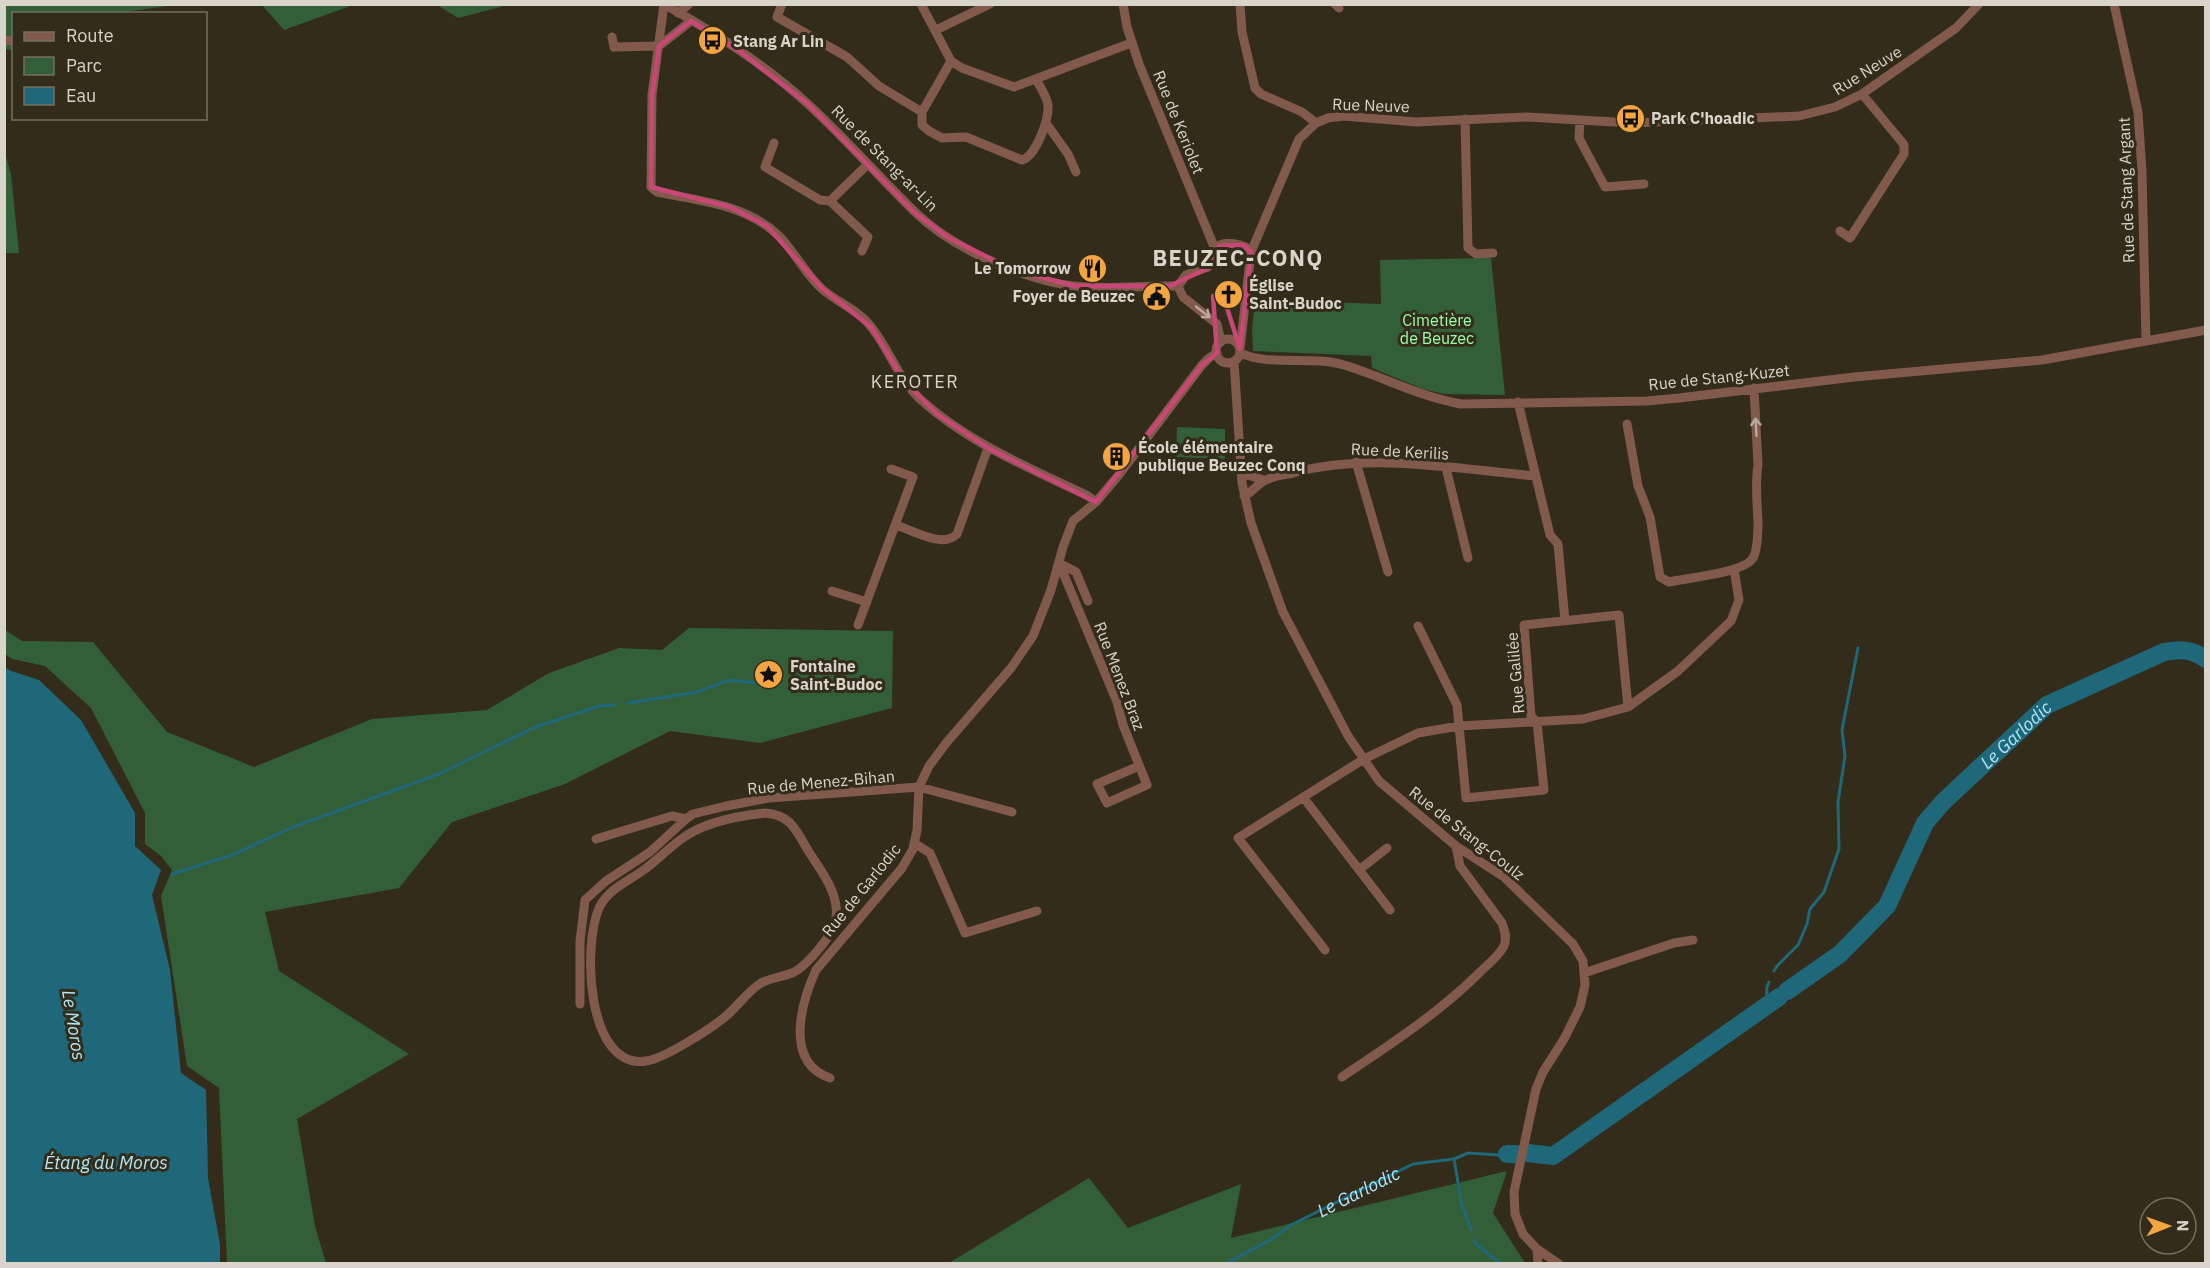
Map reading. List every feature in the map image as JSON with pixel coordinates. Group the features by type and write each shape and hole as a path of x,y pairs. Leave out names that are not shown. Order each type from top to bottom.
{"street":[{"name":"Rue de Stang-ar-Lin","path":"664,4 752,59 794,91 836,130 915,213 967,248 1013,270 1052,282 1075,286 1178,286"},
{"path":"664,4 652,95 651,187 657,192 730,207 755,218 780,238 822,288 855,311 871,327 894,367 918,398 937,414 988,448 1096,502"},
{"path":"678,13 689,4"},
{"path":"782,4 777,17 847,57 879,86 922,112"},
{"path":"921,4 951,61 962,68 1006,86 1014,87 1131,43"},
{"path":"936,30 990,4"},
{"name":"Rue de Keriolet","path":"1123,4 1131,43 1143,75 1215,249"},
{"path":"1240,4 1242,32 1255,88 1261,94 1302,112 1316,123"},
{"name":"Rue Neuve","path":"1238,354 1251,252 1299,139 1316,123 1328,118 1343,116 1416,122 1527,117 1632,123 1799,116 1835,107 1862,94 1956,28 1979,4"},
{"name":"Rue de Stang Argant","path":"2114,4 2138,112 2142,171 2146,341"},
{"path":"612,37 614,46 659,46 691,21"},
{"path":"951,61 922,112 922,125 942,138 966,137 1022,160 1028,158 1032,153 1046,123 1048,104 1036,79"},
{"path":"1840,231 1850,237 1904,154 1905,149 1862,94"},
{"path":"1465,119 1468,248 1476,254 1492,253"},
{"path":"1580,120 1579,138 1605,187 1644,184"},
{"path":"1046,123 1068,154 1076,172"},
{"path":"774,143 765,167 820,200 830,201 868,237 862,251"},
{"path":"830,201 868,164"},
{"path":"1221,342 1217,324 1183,297 1178,286 1186,275 1208,267 1215,249 1226,244 1243,245 1251,252"},
{"name":"Rue de Stang-Kuzet","path":"1238,354 1253,358 1317,360 1343,364 1435,400 1461,404 1647,401 1754,388 2042,360 2205,330"},
{"path":"1227,339 1234,340 1238,354 1224,361 1217,353 1217,347 1227,339"},
{"name":"Rue de Garlodic","path":"830,1078 818,1073 804,1054 799,1040 808,988 816,970 902,868 913,849 919,787 929,766 947,742 985,700 1034,636 1073,521 1096,502 1202,365 1217,353"},
{"name":"Rue de Stang-Coulz","path":"1238,354 1241,473 1251,523 1283,612 1343,725 1379,781 1456,846 1504,877 1567,937 1583,961 1585,985 1580,1007 1564,1039 1547,1064 1536,1089 1514,1192 1515,1214 1523,1234 1537,1250"},
{"path":"1628,424 1638,486 1650,517 1660,577 1669,582 1734,569 1746,564 1753,557 1758,532 1756,476 1758,465 1754,388"},
{"path":"1518,402 1550,535 1558,544 1565,621"},
{"path":"896,525 941,541 954,538 988,448"},
{"path":"1356,462 1388,572"},
{"name":"Rue de Kerilis","path":"1244,496 1264,480 1316,466 1356,462 1535,476"},
{"path":"1446,468 1467,558"},
{"path":"858,625 912,477 891,469"},
{"path":"1241,473 1264,480"},
{"path":"1059,563 1076,572 1088,601"},
{"name":"Rue Menez Braz","path":"1059,563 1117,702 1123,725 1147,785 1107,803 1097,784 1139,766"},
{"path":"1325,950 1238,838 1364,759 1418,733 1459,726 1583,719 1628,707 1678,671 1731,621 1739,600 1734,569"},
{"path":"832,591 867,602"},
{"name":"Rue Galilée","path":"1537,722 1531,716 1524,625 1619,615 1628,707"},
{"path":"1418,626 1457,705 1466,798 1544,790 1537,722"},
{"name":"Rue de Menez-Bihan","path":"580,1004 580,941 585,900 606,881 650,852 693,814 769,798 919,787 1012,812"},
{"path":"1303,797 1390,910"},
{"path":"778,814 792,824 831,886 835,902 835,923 815,955 794,972 761,983 724,1017 661,1057 638,1062 626,1060 616,1053 607,1040 597,1017 592,992 591,960 594,928 600,907 612,891 645,870 681,839 702,826 748,815 778,814"},
{"path":"596,839 672,816 686,819"},
{"path":"914,843 930,853 965,933 1037,911"},
{"path":"1342,1077 1421,1023 1459,993 1504,945 1506,934 1502,923 1460,866 1456,846"},
{"path":"1359,870 1387,848"},
{"path":"835,923 851,926"},
{"path":"1584,973 1674,943 1692,940"},
{"path":"1537,1250 1538,1263"},
{"path":"1537,1250 1558,1263"}],"highlighted area":[{"path":"691,21 738,50 808,104 915,213 949,238 1013,270 1075,286 1170,286 1210,267 1219,246 1243,245 1251,252 1240,349 1223,295 1213,296 1217,353 1202,365 1096,502 988,448 937,414 905,382 871,327 822,288 767,226 730,207 651,187 652,95 659,46"}],"green space":[{"path":"5,5 175,5 124,12 12,12 12,50 5,49"},
{"path":"262,5 353,5 284,30"},
{"path":"437,5 508,5 458,18"},
{"path":"5,153 11,174 19,253 5,253"},
{"name":"Cimetière de Beuzec","path":"1491,258 1505,395 1444,394 1423,389 1372,368 1371,356 1253,351 1252,329 1255,300 1381,304 1380,260"},
{"path":"1177,427 1225,429 1225,459 1176,457"},
{"path":"689,628 893,631 892,708 760,743 670,731 565,784 452,822 399,888 265,912 279,971 409,1054 297,1119 315,1226 326,1263 227,1263 219,1088 187,1066 161,896 172,870 161,856 145,844 145,813 91,708 45,666 12,659 5,654 5,630 22,641 93,642 167,732 254,767 372,719 487,710 549,673 619,648 662,650"},
{"path":"1507,1171 1493,1213 1525,1263 949,1263 1089,1178 1128,1228 1241,1184 1231,1238"}],"water":[{"name":"Étang du Moros","path":"4,667 39,680 81,720 135,813 135,846 161,870 152,895 170,970 181,1073 206,1090 208,1178 220,1245 220,1263 5,1263"}],"waterway":[{"path":"1774,971 1798,945 1807,924 1810,909 1824,892 1839,849 1838,802 1845,756 1842,730 1858,648"},
{"name":"Le Garlodic","path":"1887,906 1925,823 1943,802 2047,705 2164,652 2186,651 2196,653 2206,659"},
{"path":"628,703 697,692 729,680 756,683"},
{"path":"172,874 232,855 293,827 439,774 533,728 599,706 614,705"},
{"name":"Le Garlodic","path":"1787,991 1840,954 1883,910"},
{"path":"1766,1006 1769,982"},
{"name":"Le Garlodic","path":"1528,1153 1553,1156 1779,997"},
{"name":"Le Garlodic","path":"1225,1264 1270,1240 1291,1225 1413,1164 1454,1159 1468,1153 1500,1155"},
{"name":"Le Garlodic","path":"1507,1154 1516,1154"},
{"path":"1454,1159 1462,1206 1471,1230"},
{"path":"1474,1240 1501,1264"}],"place":[{"name":"Stang Ar Lin","path":"712,41"},
{"name":"Park C'hoadic","path":"1630,118"},
{"name":"Le Tomorrow","path":"1092,268"},
{"name":"Église Saint-Budoc","path":"1228,294"},
{"name":"Foyer de Beuzec","path":"1156,296"},
{"name":"École élémentaire publique Beuzec Conq","path":"1117,456"},
{"name":"Fontaine Saint-Budoc","path":"769,675"}],"district":[{"name":"BEUZEC-CONQ","path":"1238,257"},
{"name":"KEROTER","path":"915,381"}],"water label":[{"name":"Le Moros","path":"74,1025"}]}
